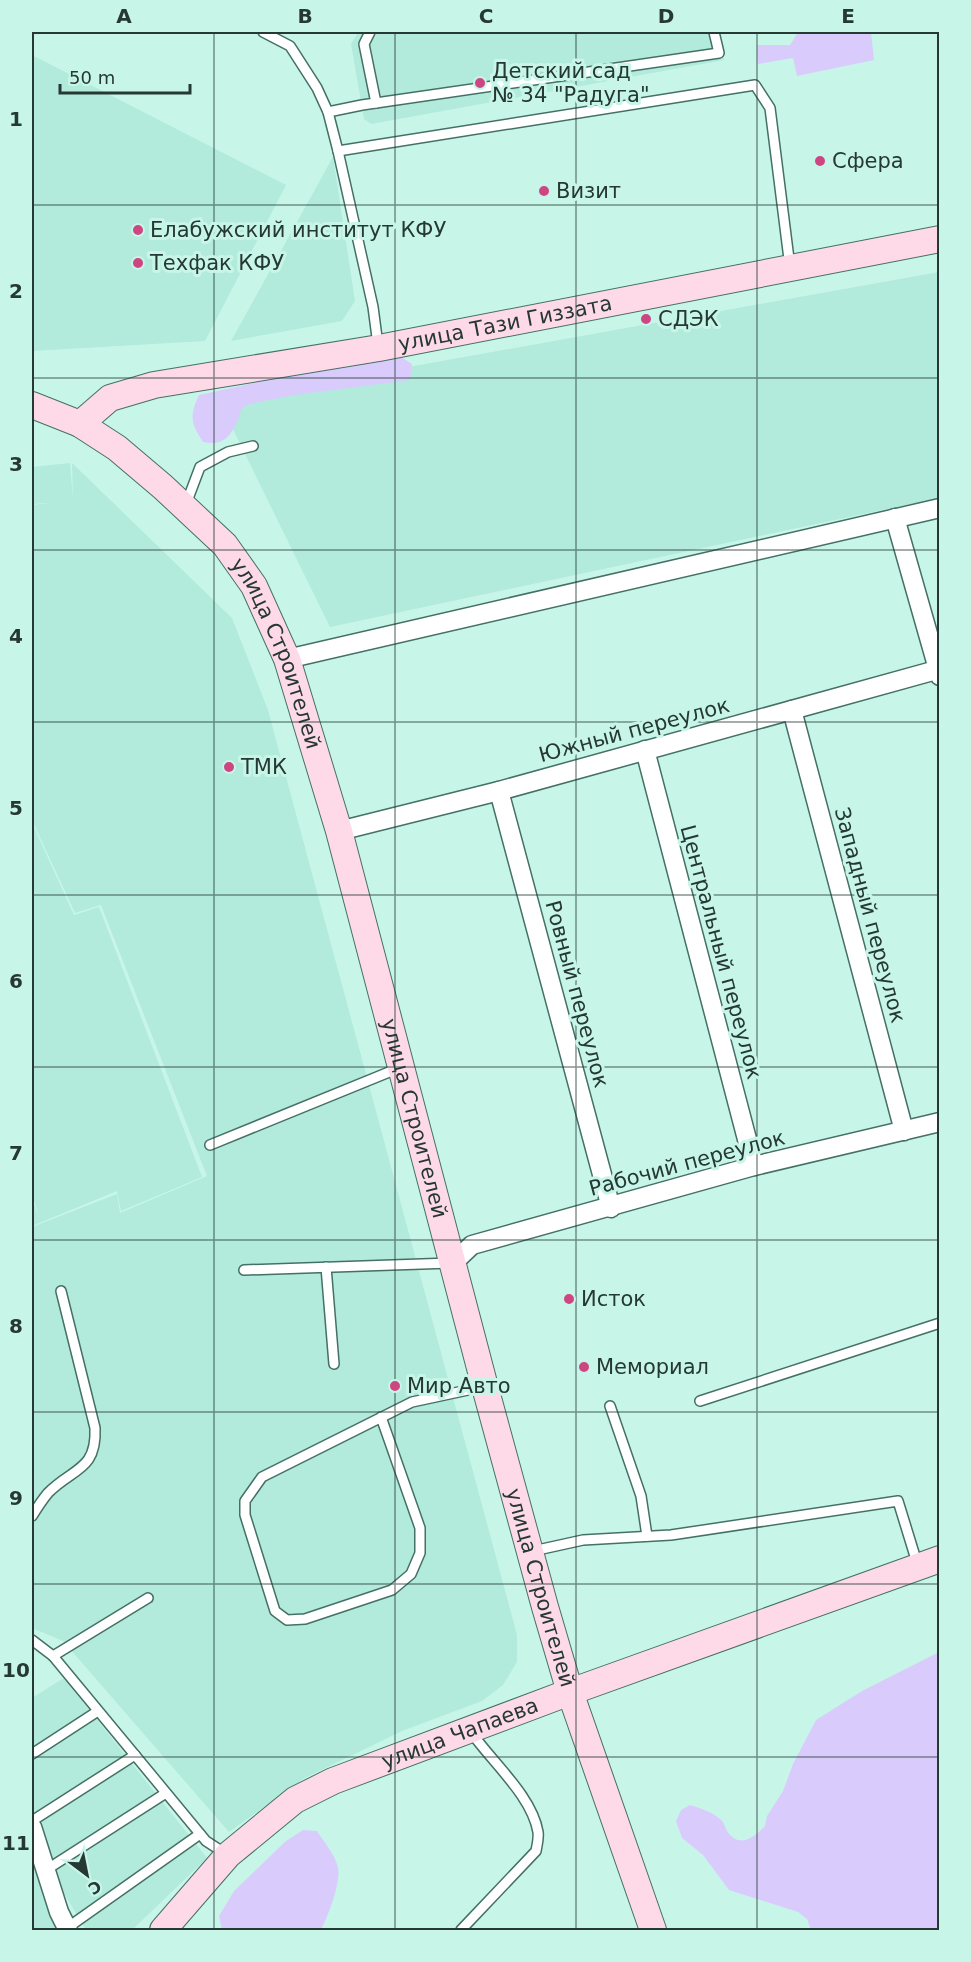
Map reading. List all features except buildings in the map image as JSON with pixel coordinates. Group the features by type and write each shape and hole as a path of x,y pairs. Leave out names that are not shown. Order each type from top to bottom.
{"street":[{"name":"улица Тази Гиззата","path":"80,424 110,398 154,386 379,348 939,238"},
{"name":"улица Строителей","path":"32,405 80,424 117,448 225,545 254,586 287,659 339,831 485,1387 570,1692 653,1930"},
{"path":"287,659 939,508"},
{"path":"895,518 939,672"},
{"name":"Южный переулок","path":"339,831 499,791 939,672"},
{"name":"Западный переулок","path":"792,710 904,1131"},
{"name":"Центральный переулок","path":"645,750 754,1166"},
{"name":"Ровный переулок","path":"499,791 611,1208"},
{"name":"Рабочий переулок","path":"454,1262 472,1245 611,1208 754,1166 939,1122"},
{"name":"улица Чапаева","path":"164,1930 228,1855 295,1800 333,1781 570,1692 929,1563"},
{"path":"32,1827 59,1912 68,1929"}],"lane":[{"path":"263,32 290,46 317,88 328,112 373,307 379,348"},
{"path":"370,32 364,44 376,103"},
{"path":"328,112 719,53 714,32"},
{"path":"338,151 755,85 770,108 790,267"},
{"path":"184,507 200,467 228,452 253,446"},
{"path":"210,1145 402,1067"},
{"path":"244,1270 454,1262"},
{"path":"326,1267 334,1364"},
{"path":"32,1516 49,1492 80,1469 93,1454 95,1443 95,1428 62,1291"},
{"path":"700,1401 939,1323"},
{"path":"381,1418 420,1528 420,1553 411,1574 392,1590 305,1619 287,1620 275,1611 245,1515 245,1501 262,1477 412,1402 485,1387"},
{"path":"610,1406 641,1496 647,1536"},
{"path":"531,1552 583,1540 671,1535 898,1501 929,1563"},
{"path":"53,1656 148,1598"},
{"path":"32,1640 53,1656 206,1841 228,1855"},
{"path":"32,1754 98,1711"},
{"path":"461,1930 536,1851 539,1835 534,1818 522,1797 469,1730"},
{"path":"32,1821 135,1755"},
{"path":"46,1870 166,1793"},
{"path":"68,1929 200,1834"}],"shaded area":[{"name":"Детский сад № 34 \"Радуга\"","path":"358,32 719,32 724,60 371,124 364,119 351,44"},
{"path":"798,32 871,32 874,60 797,76 793,58 758,64 757,45 790,45"},
{"name":"Техфак КФУ","path":"32,55 286,185 205,341 32,351"},
{"path":"333,157 355,301 342,321 231,341"},
{"path":"939,272 939,498 330,627 219,401"},
{"path":"380,355 398,355 412,364 410,380 294,395 249,404 242,408 230,435 219,442 203,442 194,425 193,414 199,395"},
{"path":"70,463 73,500 72,463 232,618 268,710 517,1635 517,1662 503,1685 482,1701 402,1731 303,1779 229,1832 63,1641 32,1628 32,1227 117,1194 120,1213 207,1176 101,905 75,913 32,820 32,505 49,503 32,504 32,467"},
{"path":"32,823 74,915 99,907 202,1177 121,1211 117,1191 32,1226 32,1199 40,1220 32,1194"},
{"path":"939,1652 939,1930 811,1930 807,1919 798,1912 729,1890 703,1855 682,1838 676,1821 681,1810 690,1805 702,1809 720,1819 736,1840 751,1838 765,1826 767,1816 783,1791 793,1764 816,1720 862,1691"},
{"path":"64,1678 207,1858 132,1930 86,1930 59,1885 32,1803 32,1698"},
{"path":"303,1830 317,1831 332,1853 338,1868 336,1891 321,1930 222,1930 219,1916 234,1891 286,1841"},
{"path":"32,1840 60,1930 32,1930"}],"place":[{"name":"Детский сад № 34 \"Радуга\"","path":"480,83"},
{"name":"Сфера","path":"820,161"},
{"name":"Визит","path":"544,191"},
{"name":"Елабужский институт КФУ","path":"138,230"},
{"name":"Техфак КФУ","path":"138,263"},
{"name":"СДЭК","path":"646,319"},
{"name":"ТМК","path":"229,767"},
{"name":"Исток","path":"569,1299"},
{"name":"Мемориал","path":"584,1367"},
{"name":"Мир Авто","path":"395,1386"}]}
